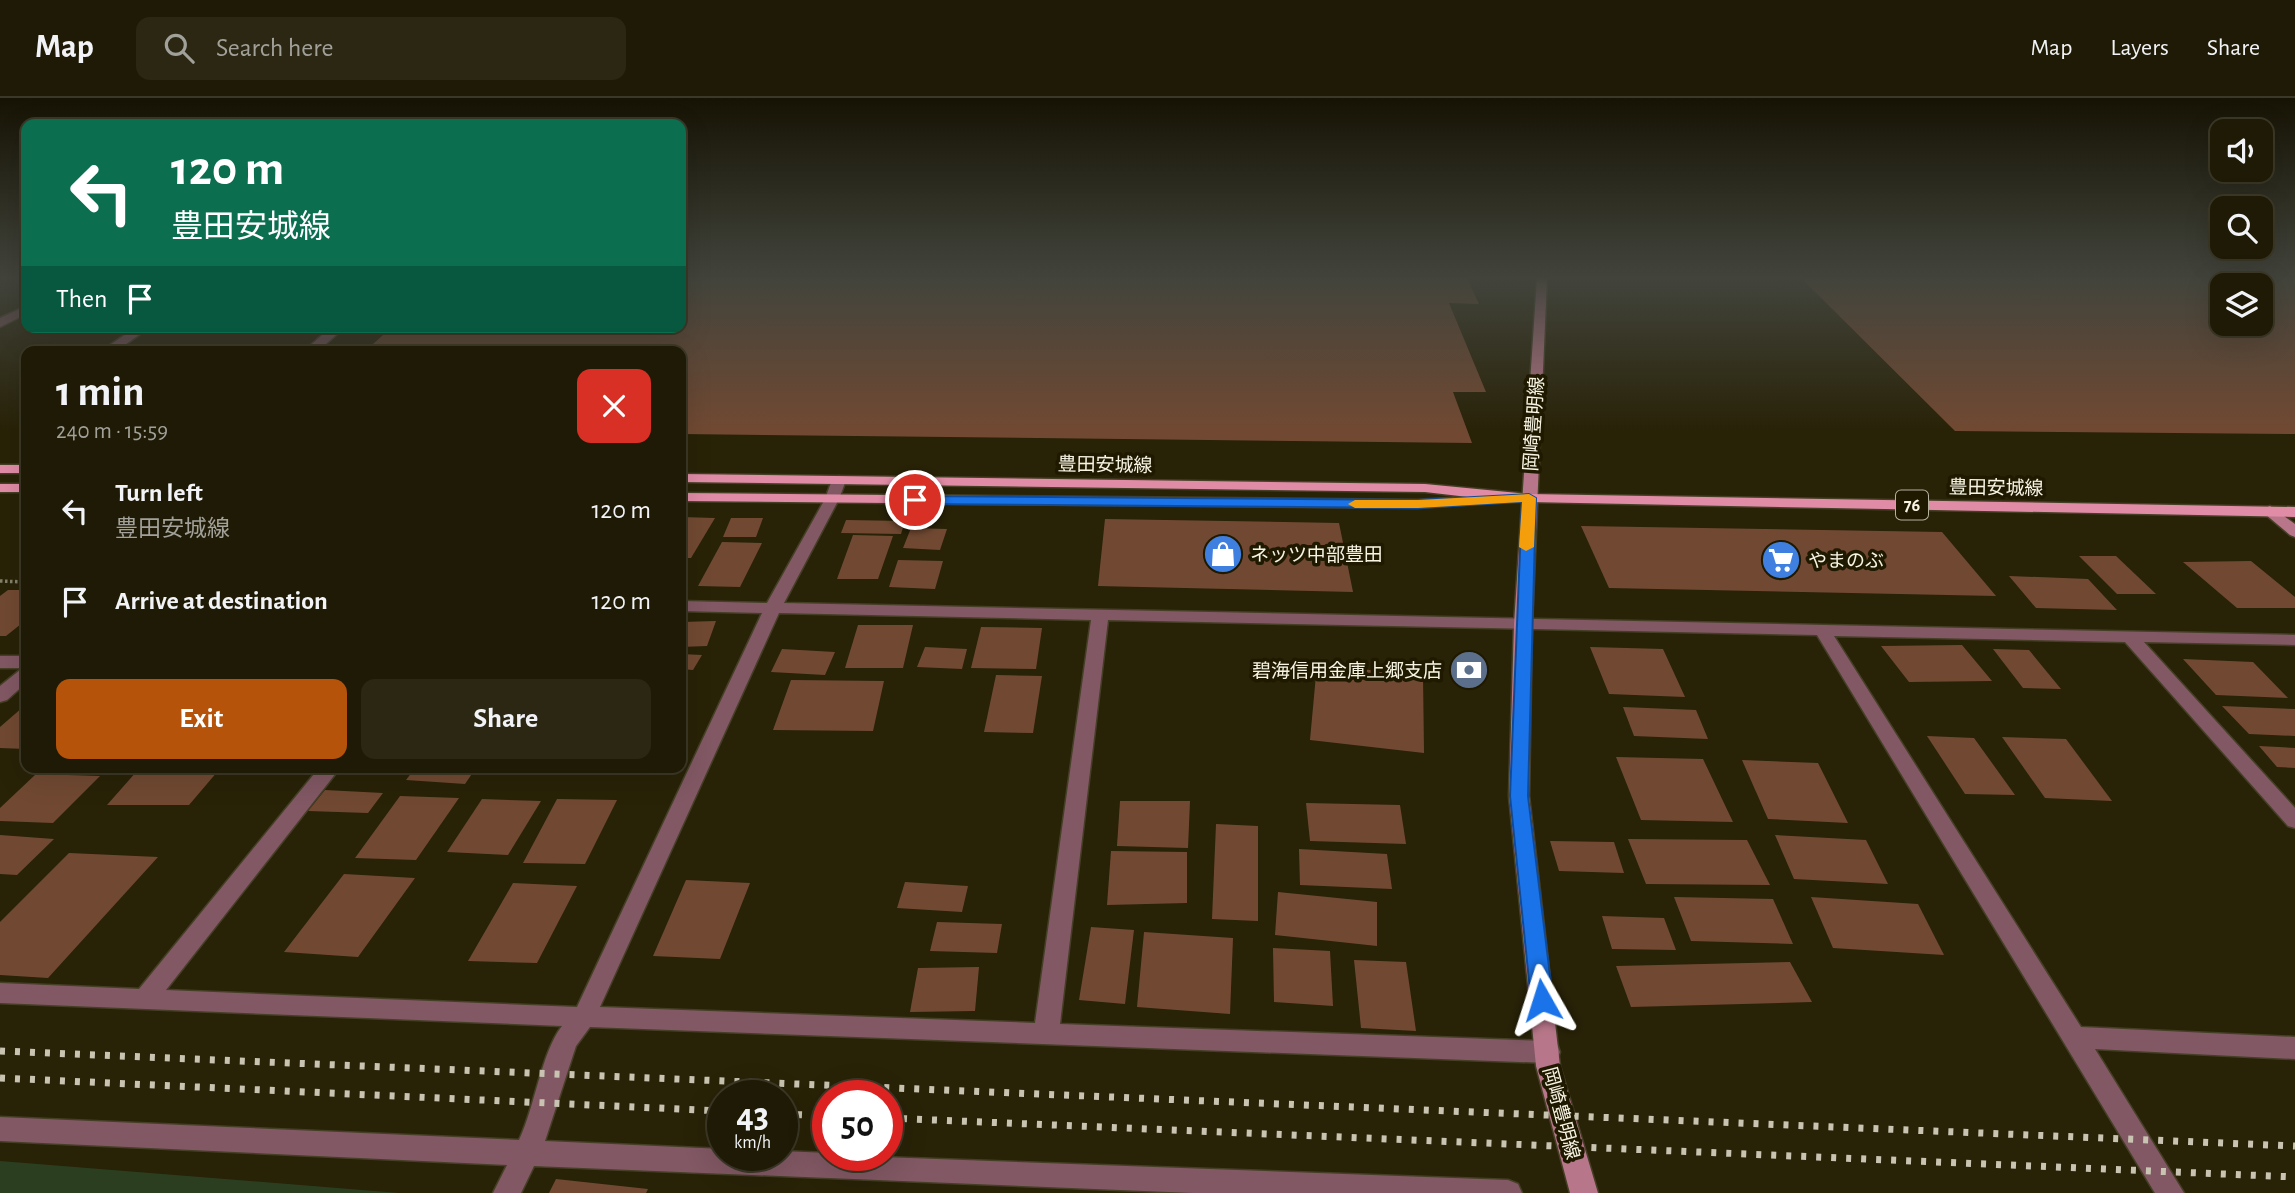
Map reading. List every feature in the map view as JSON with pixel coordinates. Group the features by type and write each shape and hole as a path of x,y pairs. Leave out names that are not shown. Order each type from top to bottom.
{"main road":[{"name":"岡崎豊明線","path":"1539,329 1523,624 1519,796 1548,1066 1584,1193"},
{"path":"0,469 21,469"},
{"name":"豊田安城線","path":"686,478 1425,488 1529,498"},
{"path":"0,488 21,488"},
{"name":"豊田安城線","path":"686,497 1418,504 1529,498 2295,512"},
{"path":"2270,511 2295,532"}],"street":[{"path":"115,346 135,333"},
{"path":"316,346 332,333"},
{"path":"507,1193 538,1126 565,1041 584,1017 773,607 832,499 839,480"},
{"path":"686,606 2295,640"},
{"path":"1046,1035 1100,615"},
{"path":"1822,630 2170,1193"},
{"path":"2130,636 2295,821"},
{"path":"0,662 21,662"},
{"path":"0,696 21,678"},
{"path":"145,999 326,773"},
{"path":"0,993 1046,1035 1548,1052"},
{"path":"2074,1037 2295,1048"},
{"path":"0,1129 1508,1193"}],"path":[{"path":"0,581 21,582"}],"green space":[{"path":"0,1161 399,1193 0,1193"}],"building":[{"path":"686,329 1460,329 1486,392 1453,392 1472,443 686,434 686,346 371,346 385,333 686,333"},
{"path":"1852,329 2210,329 2210,336 2273,336 2273,329 2295,329 2295,434 1955,431"},
{"path":"686,517 715,518 691,558 686,558"},
{"path":"731,518 763,518 756,537 723,537"},
{"name":"ネッツ中部豊田","path":"1105,519 1339,523 1353,592 1098,586"},
{"path":"846,520 905,521 901,534 841,533"},
{"name":"やまのぶ","path":"1581,526 1942,532 1996,596 1609,588"},
{"path":"911,528 947,529 940,550 903,548"},
{"path":"853,535 893,536 878,579 837,579"},
{"path":"722,542 762,543 740,587 698,586"},
{"path":"2079,556 2116,556 2156,594 2117,594"},
{"path":"898,560 943,561 935,589 889,587"},
{"path":"2251,561 2295,597 2295,608 2237,608 2183,562"},
{"path":"2009,576 2088,579 2117,610 2036,608"},
{"path":"8,590 21,590 21,624 6,636 0,636 0,596"},
{"path":"716,621 707,646 686,647 686,622"},
{"path":"858,625 913,625 903,668 845,668"},
{"path":"981,627 1042,628 1036,669 971,668"},
{"path":"1962,645 1992,681 1909,682 1881,646"},
{"path":"925,647 967,649 962,669 917,667"},
{"path":"1590,647 1663,649 1685,697 1609,694"},
{"path":"782,649 835,652 825,675 771,672"},
{"path":"1993,649 2029,650 2061,689 2023,688"},
{"path":"686,654 702,655 693,670 686,669"},
{"path":"2183,659 2253,662 2288,698 2216,695"},
{"path":"1317,664 1423,676 1424,753 1310,740"},
{"path":"996,675 1042,676 1033,733 984,732"},
{"path":"791,680 884,681 873,731 773,730"},
{"path":"2222,706 2295,709 2295,736 2249,734"},
{"path":"1623,707 1696,710 1708,739 1634,736"},
{"path":"21,709 21,749 0,748 0,727"},
{"path":"1927,736 1974,738 2015,795 1965,794"},
{"path":"2002,737 2066,739 2112,801 2045,798"},
{"path":"2259,746 2295,748 2295,768 2277,767"},
{"path":"1616,757 1703,759 1733,822 1641,820"},
{"path":"1742,760 1818,763 1848,823 1768,819"},
{"path":"135,773 216,773 189,805 107,805"},
{"path":"411,773 473,773 465,784 406,780"},
{"path":"36,774 100,776 53,823 0,821 0,808"},
{"path":"325,790 383,793 368,813 308,811"},
{"path":"400,796 459,798 416,860 355,858"},
{"path":"482,799 541,801 508,855 447,852"},
{"path":"557,799 617,800 585,864 523,863"},
{"path":"1120,801 1190,801 1188,848 1117,846"},
{"path":"1306,803 1400,805 1406,844 1310,841"},
{"path":"1216,824 1258,826 1258,921 1212,919"},
{"path":"0,835 54,839 17,875 0,874"},
{"path":"1775,835 1866,840 1888,884 1794,879"},
{"path":"1628,839 1747,840 1770,885 1646,884"},
{"path":"1550,841 1614,842 1624,873 1559,871"},
{"path":"1299,849 1387,854 1392,889 1300,885"},
{"path":"1111,851 1187,852 1187,903 1107,905"},
{"path":"69,853 158,857 48,978 0,975 0,922"},
{"path":"344,874 415,878 358,957 284,952"},
{"path":"686,880 750,883 720,959 653,956"},
{"path":"905,882 968,886 962,912 897,908"},
{"path":"513,883 577,886 537,963 468,961"},
{"path":"1278,892 1377,902 1377,946 1275,935"},
{"path":"1674,897 1773,899 1793,944 1691,941"},
{"path":"1811,897 1918,904 1944,955 1833,948"},
{"path":"1602,916 1664,918 1676,950 1612,949"},
{"path":"937,922 1002,924 997,953 930,951"},
{"path":"1091,927 1134,930 1125,1004 1079,1000"},
{"path":"1144,932 1233,938 1230,1014 1137,1007"},
{"path":"1273,948 1330,951 1333,1006 1274,1002"},
{"path":"1354,960 1406,962 1416,1031 1361,1028"},
{"path":"1790,962 1812,1002 1631,1007 1616,966"},
{"path":"979,967 975,1011 910,1012 918,968"},
{"path":"556,1179 648,1189 646,1193 549,1193"}],"railway":[{"path":"0,1051 2295,1146"},
{"path":"0,1078 707,1110"},
{"path":"798,1115 812,1115"},
{"path":"903,1119 2295,1177"}],"slow traffic":[{"path":"1355,504 1418,504 1529,498 1526,547"}],"place":[{"name":"ネッツ中部豊田","path":"1223,554"},
{"name":"やまのぶ","path":"1781,560"},
{"name":"碧海信用金庫上郷支店","path":"1469,670"}],"route":[{"path":"915,500 1418,504 1529,498 1519,796 1542,1000"}]}
